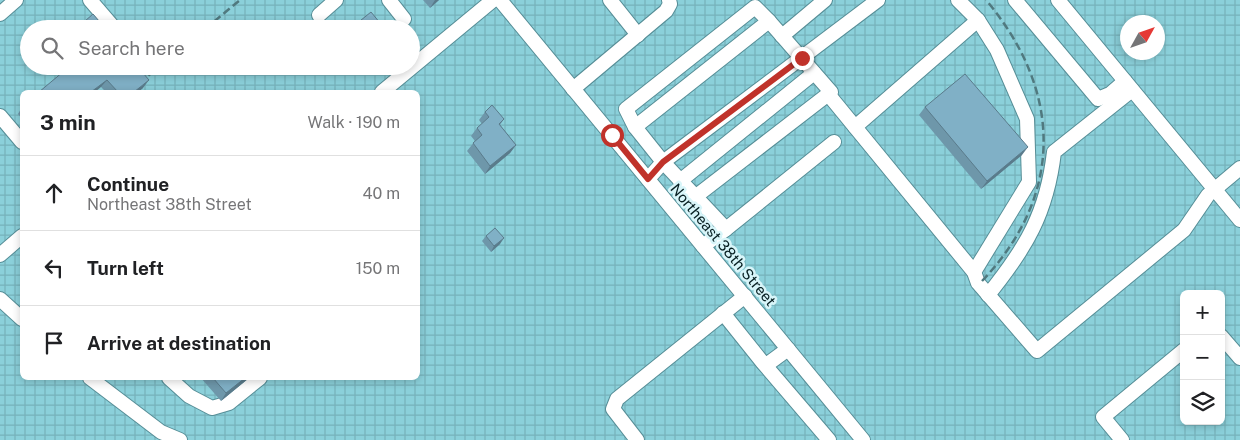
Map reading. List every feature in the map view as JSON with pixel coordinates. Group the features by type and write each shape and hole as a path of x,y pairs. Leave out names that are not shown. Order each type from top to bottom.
{"street":[{"path":"0,14 16,0"},
{"path":"90,0 107,20"},
{"path":"319,15 336,0"},
{"path":"389,0 404,19"},
{"path":"420,61 493,0"},
{"name":"Northeast 38th Street","path":"500,0 863,440"},
{"path":"610,0 638,35"},
{"path":"573,88 666,11 670,4 669,0"},
{"path":"782,36 825,0"},
{"path":"648,179 663,162 878,0"},
{"path":"958,0 978,20 997,50 1027,119 1029,182 974,272"},
{"path":"1015,0 1098,99 1128,86"},
{"path":"1058,0 1240,220"},
{"path":"695,197 831,92 769,21 759,3 626,109 636,127 663,162 695,197 726,229"},
{"path":"855,126 978,20"},
{"path":"636,127 769,21"},
{"path":"680,181 814,73"},
{"path":"384,90 403,75"},
{"path":"988,295 1025,246 1050,182 1054,152 1128,86"},
{"path":"828,94 974,272 978,283 1037,351 1184,230 1214,190 1240,168"},
{"path":"0,116 20,140"},
{"path":"703,246 834,142"},
{"path":"0,255 20,238"},
{"path":"637,440 613,409 616,399 745,296"},
{"path":"0,299 20,317"},
{"path":"723,314 829,440"},
{"path":"1225,341 1240,358"},
{"path":"764,364 788,349"},
{"path":"1122,440 1103,417 1180,353"},
{"path":"93,380 161,432 180,440"},
{"path":"171,380 189,396 212,408 229,403 258,380"}],"shaded area":[{"path":"0,0 1240,0 1240,440 0,440"}],"building":[{"path":"371,12 378,20 361,20"},
{"path":"93,14 98,20 86,20"},
{"path":"965,74 1028,147 987,181 925,107"},
{"path":"59,75 145,75 149,80 136,90 116,90 107,80 94,90 41,90"},
{"path":"492,105 504,119 499,124 516,145 490,166 473,143 482,135 477,128 489,117 485,112"},
{"path":"495,228 504,238 494,246 486,236"},
{"path":"215,380 242,380 226,393"}],"railway":[{"path":"216,20 240,0"},
{"path":"982,281 1009,248 1028,213 1040,178 1044,142 1040,106 1029,70 1011,34 986,0"},
{"path":"139,83 149,75"}],"route":[{"path":"612,135 648,179 663,162 802,58"}]}
